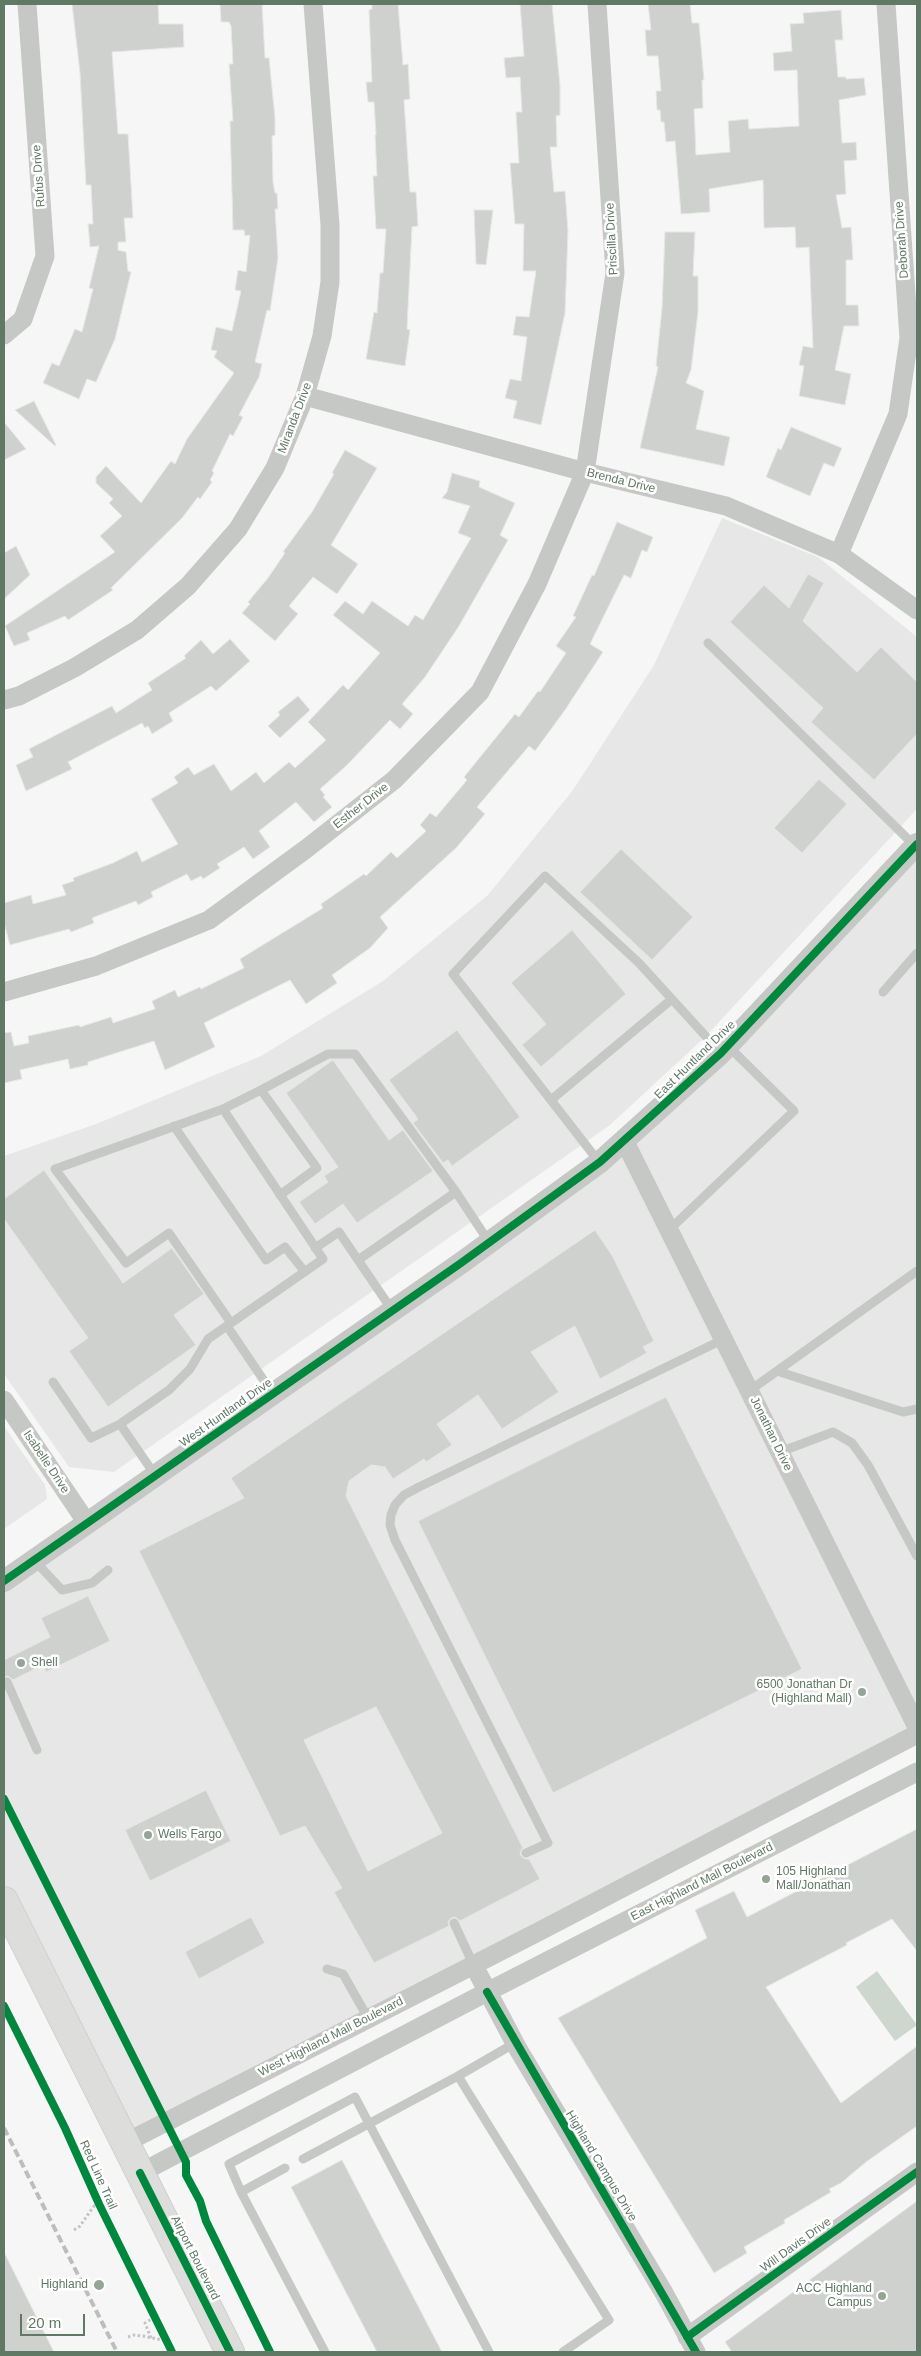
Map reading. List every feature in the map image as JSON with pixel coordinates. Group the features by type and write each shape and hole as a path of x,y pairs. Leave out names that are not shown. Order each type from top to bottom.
{"main road":[{"name":"Airport Boulevard","path":"4,1901 230,2352"}],"street":[{"name":"Rufus Drive","path":"4,335 22,319 45,256 27,4"},
{"name":"Miranda Drive","path":"4,700 19,696 74,668 137,630 188,586 242,521 275,468 305,396 322,336 330,282 330,225 313,4"},
{"name":"Priscilla Drive","path":"585,472 615,273 598,4"},
{"name":"Deborah Drive","path":"839,554 898,414 909,338 886,4"},
{"name":"Brenda Drive","path":"305,396 585,472 726,506 839,554 917,610"},
{"name":"Esther Drive","path":"4,992 96,966 209,920 306,850 394,780 480,692 537,584 585,472"},
{"name":"East Huntland Drive","path":"461,1262 625,1142 724,1049 916,845"},
{"name":"Jonathan Drive","path":"625,1142 917,1727"},
{"name":"West Huntland Drive","path":"4,1581 461,1262"},
{"name":"Isabelle Drive","path":"4,1400 88,1523"},
{"name":"West Highland Mall Boulevard","path":"125,2143 538,1932 917,1734"},
{"name":"East Highland Mall Boulevard","path":"487,1992 917,1772"},
{"name":"Highland Campus Drive","path":"473,1964 515,2044 664,2293 692,2344"},
{"path":"140,2173 487,1992"},
{"name":"Will Davis Drive","path":"692,2344 917,2172"}],"lane":[{"path":"708,643 916,845"},
{"path":"600,1162 453,974 545,876 639,963 672,999 724,1049 794,1111 669,1230"},
{"path":"883,992 917,953"},
{"path":"551,1100 672,999"},
{"path":"273,1394 169,1233 126,1263 55,1169 223,1108 328,1054 355,1054 466,1206 489,1242"},
{"path":"261,1090 317,1168 280,1195"},
{"path":"52,1382 91,1438 120,1424 169,1390 190,1369 208,1339 323,1259 223,1108"},
{"path":"174,1126 266,1260 285,1247 306,1272"},
{"path":"358,1260 456,1192"},
{"path":"315,1248 339,1232 392,1311"},
{"path":"749,1391 917,1271"},
{"path":"526,1853 548,1843 395,1540 390,1525 391,1515 395,1505 404,1495 419,1487 724,1339"},
{"path":"777,1371 903,1412 917,1410"},
{"path":"120,1424 155,1476"},
{"path":"780,1452 833,1432 852,1443 868,1465 917,1556"},
{"path":"34,1560 62,1590 92,1582 108,1570"},
{"path":"7,1682 37,1750"},
{"path":"454,1923 473,1964"},
{"path":"327,1969 343,1974 368,2018"},
{"path":"303,2159 515,2044"},
{"path":"458,2076 609,2320 563,2352"},
{"path":"325,2352 241,2192 229,2164 355,2097 489,2352"},
{"path":"241,2192 285,2168"}],"path":[{"path":"74,2230 80,2226 97,2201"},
{"path":"151,2308 159,2325"},
{"path":"152,2338 145,2322 155,2317"},
{"path":"163,2333 168,2344"},
{"path":"128,2337 134,2335 152,2338 168,2344"}],"shaded area":[{"path":"722,518 818,557 917,637 917,809 705,1037 610,1125 114,1472 69,1467 4,1374 4,1156 96,1124 261,1056 383,981 488,895 573,790 654,665"},
{"path":"917,844 917,1734 125,2143 4,1901 4,1581 600,1162"},
{"path":"4,1426 45,1485 47,1499 4,1529"},
{"path":"877,1971 917,2025 895,2041 856,1987"}],"building":[{"path":"72,4 158,4 159,24 183,24 184,47 112,52 118,134 128,134 133,218 124,218 126,242 118,242 118,250 126,252 128,271 131,272 115,339 96,382 87,379 79,399 43,383 52,363 59,366 75,329 82,332 93,289 89,288 99,246 90,247 88,224 93,224 91,185 86,185 80,73"},
{"path":"220,4 262,4 265,58 269,58 275,118 275,135 272,136 273,182 275,193 277,193 278,209 275,209 278,258 270,311 267,310 255,362 262,364 259,377 239,415 243,417 233,436 230,434 212,471 214,473 210,480 212,482 200,499 198,497 182,518 111,588 113,590 68,620 65,616 27,633 30,640 14,646 5,626 115,552 100,536 122,516 109,503 113,499 96,483 96,477 106,466 141,503 171,461 175,464 187,439 234,373 214,357 217,351 211,350 216,327 232,331 241,291 235,290 238,270 246,272 250,235 245,236 244,230 233,230 230,121 233,121 229,64 233,64 231,26 229,22 221,22"},
{"path":"372,4 398,4 403,65 408,64 410,99 404,100 410,192 416,192 418,226 412,227 407,329 410,330 405,366 366,359 374,312 377,313 380,273 383,273 386,229 376,229 373,176 377,176 374,102 368,102 366,82 372,82 369,10 372,9"},
{"path":"520,4 552,4 560,85 560,115 556,116 557,147 550,147 554,192 565,191 568,231 565,313 541,425 513,418 517,401 505,398 510,379 521,381 527,337 513,335 516,316 529,317 536,271 523,271 524,224 515,224 510,163 519,163 516,112 522,112 520,77 506,78 504,58 524,56"},
{"path":"648,4 690,4 692,23 699,23 704,80 702,80 703,108 694,109 696,155 730,152 728,121 748,119 749,129 799,126 797,70 774,71 773,53 792,51 790,24 804,23 803,13 841,10 843,40 835,40 838,77 846,77 846,79 864,78 866,95 839,100 842,143 856,142 857,160 844,161 846,194 836,195 842,228 851,227 853,260 846,260 846,305 858,305 859,326 844,326 835,370 851,374 845,405 799,396 804,366 799,365 803,346 813,348 809,247 796,248 795,227 764,228 763,180 709,189 710,212 681,214 675,141 666,142 664,122 661,122 660,110 657,110 656,91 661,91 658,56 647,56 645,30 651,30"},
{"path":"474,210 493,210 486,265 476,264"},
{"path":"665,232 695,232 693,276 698,276 698,312 691,370 686,383 704,391 696,429 730,437 724,466 640,448 658,367 656,366 662,308"},
{"path":"34,401 56,445 55,446 15,410"},
{"path":"4,422 26,449 4,460"},
{"path":"791,427 842,448 834,467 824,463 810,496 766,477 778,448 781,450"},
{"path":"345,450 377,468 331,545 358,564 337,594 313,577 289,606 298,614 275,641 242,613 312,512 334,474 332,473"},
{"path":"452,473 480,481 479,487 515,503 500,535 508,540 459,626 425,677 402,704 413,714 400,729 390,720 347,765 320,789 325,795 323,797 332,807 314,822 296,802 259,831 270,847 253,859 244,847 217,864 220,868 203,879 201,876 191,881 187,874 151,892 153,897 138,905 136,901 92,918 94,923 71,932 69,929 10,945 4,923 4,903 31,895 33,904 66,895 62,885 74,881 73,878 113,863 137,851 142,862 178,844 151,799 178,783 174,777 188,767 194,775 214,764 231,791 256,772 264,783 289,762 295,768 326,740 308,722 343,685 348,690 380,653 333,615 345,601 363,614 372,601 408,626 415,615 423,620 471,538 458,533 470,506 442,498 447,492"},
{"path":"617,522 653,537 647,552 642,550 631,578 624,575 590,644 603,652 565,710 535,751 529,746 477,807 485,814 456,848 380,917 388,928 370,948 332,975 337,983 306,1004 290,980 204,1023 215,1047 165,1070 154,1041 88,1062 88,1065 70,1069 68,1059 20,1070 22,1079 4,1083 4,1033 11,1032 14,1046 29,1043 28,1036 79,1025 80,1027 111,1017 113,1023 155,1009 152,1001 175,990 178,997 200,987 201,989 244,968 240,959 323,908 321,904 364,874 366,876 391,852 397,858 426,831 420,825 430,813 436,817 467,780 464,777 515,714 519,717 538,691 540,692 566,653 556,646 576,617 573,616 592,575 594,576"},
{"path":"16,546 30,575 4,599 4,553"},
{"path":"808,574 824,583 803,621 857,672 881,647 917,682 917,734 874,780 811,722 823,708 730,622 764,585 789,608"},
{"path":"230,639 250,661 216,691 211,686 169,713 173,721 152,734 148,726 145,728 142,723 68,762 72,769 26,791 16,765 33,757 29,749 112,706 116,713 152,690 148,683 186,658 184,656 201,640 213,654"},
{"path":"298,696 310,710 280,738 268,726 280,715 278,712"},
{"path":"819,779 847,804 802,853 774,828"},
{"path":"621,849 693,917 652,960 580,892"},
{"path":"572,930 626,994 541,1067 522,1045 546,1024 511,983"},
{"path":"457,1030 520,1117 452,1166 448,1160 443,1163 413,1123 418,1119 389,1080"},
{"path":"333,1060 389,1140 403,1130 433,1171 357,1223 343,1204 315,1224 299,1202 328,1182 324,1176 338,1167 286,1093"},
{"path":"44,1170 123,1283 172,1248 204,1294 174,1315 196,1345 108,1407 69,1351 88,1338 4,1219 4,1199"},
{"path":"595,1230 613,1257 654,1341 643,1347 647,1353 600,1379 575,1326 531,1352 559,1392 502,1429 478,1395 437,1424 452,1445 426,1462 424,1459 393,1479 385,1467 371,1465 349,1481 346,1496 523,1848 520,1852 521,1856 529,1859 540,1879 460,1921 455,1917 451,1918 448,1922 449,1926 374,1963 334,1892 342,1888 305,1826 280,1836 139,1551 244,1498 231,1478","holes":["376,1707 442,1833 368,1871 304,1740"]},
{"path":"666,1397 802,1669 553,1793 418,1521"},
{"path":"88,1596 110,1641 46,1672 43,1665 13,1680 8,1676 4,1677 4,1660 50,1637 41,1618"},
{"path":"206,1790 231,1841 150,1881 125,1830"},
{"path":"917,1829 917,1951 892,1919 846,1943 847,1945 766,1987 841,2103 917,2046 917,2126 866,2162 841,2183 829,2189 831,2192 784,2220 785,2223 744,2247 747,2253 714,2273 558,2018 707,1938 695,1910 734,1891 747,1917"},
{"path":"251,1917 265,1943 199,1979 185,1952"},
{"path":"342,2160 442,2352 377,2352 291,2187"},
{"path":"917,2201 917,2352 732,2352 725,2342"},
{"path":"4,2252 54,2352 4,2352"}],"railway":[{"path":"4,2128 117,2352"}],"cycle path":[{"path":"4,1581 461,1263 600,1162 721,1053 917,844"},
{"path":"4,1799 186,2162 186,2175 200,2201 206,2221 270,2352"},
{"path":"487,1992 696,2352"},
{"name":"Red Line Trail","path":"4,2006 65,2128 99,2204 172,2352"},
{"path":"687,2337 917,2172"},
{"path":"140,2173 230,2352"}],"place":[{"name":"Shell","path":"21,1663"},
{"name":"6500 Jonathan Dr (Highland Mall)","path":"862,1692"},
{"name":"Wells Fargo","path":"148,1835"},
{"name":"105 Highland Mall/Jonathan","path":"766,1879"},
{"name":"Highland","path":"99,2285"},
{"name":"ACC Highland Campus","path":"882,2296"}]}
